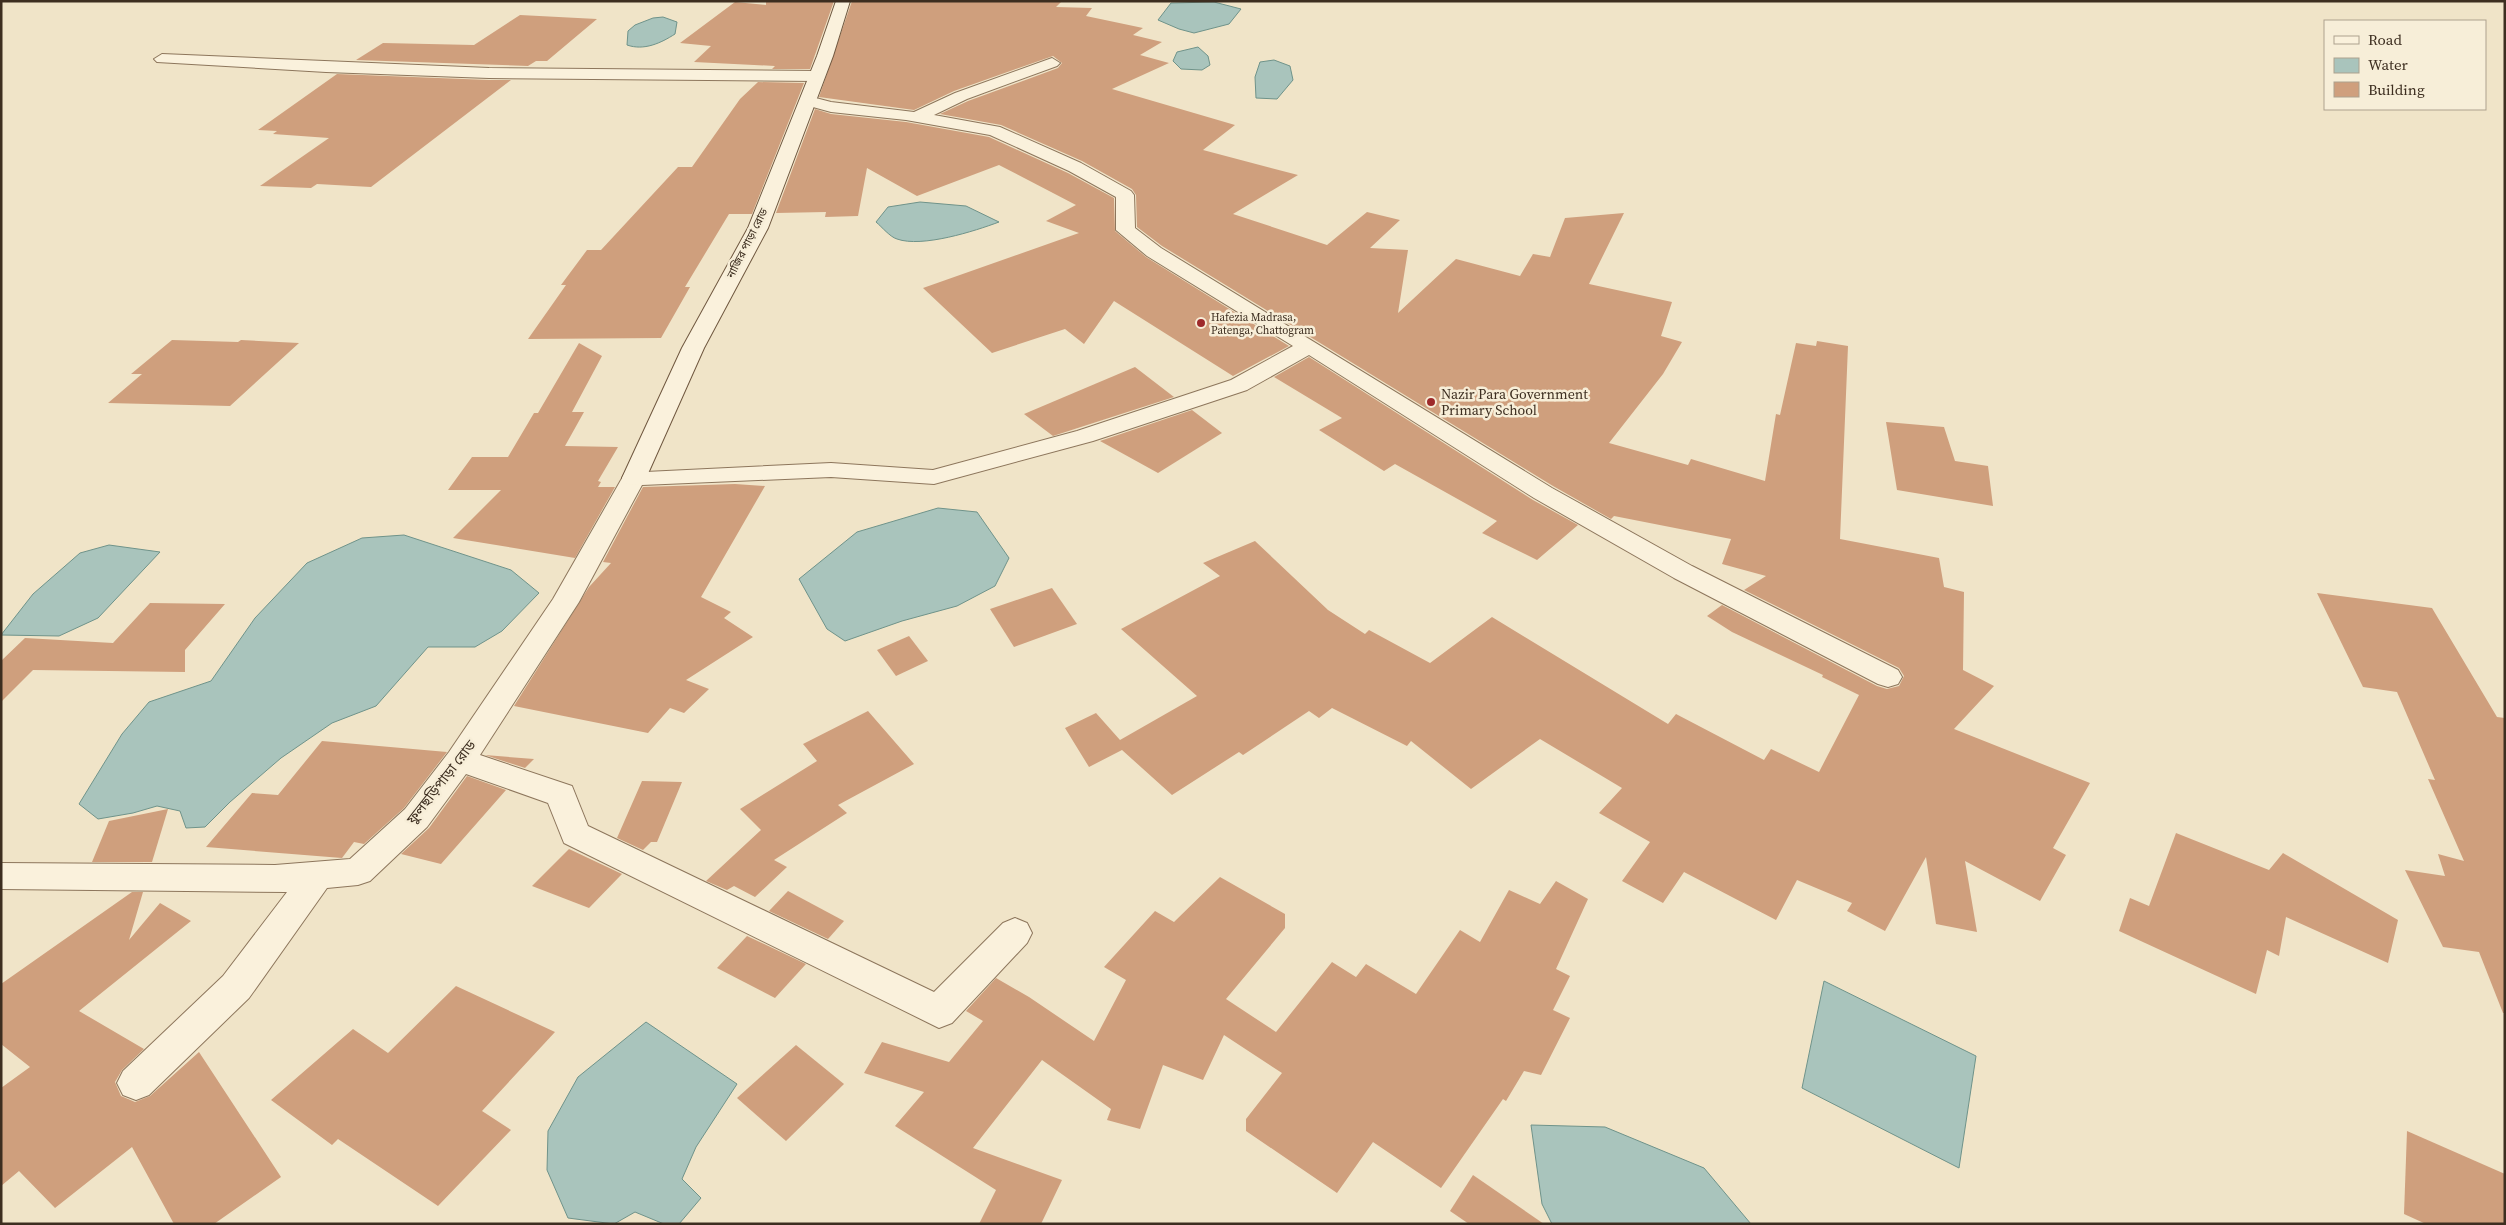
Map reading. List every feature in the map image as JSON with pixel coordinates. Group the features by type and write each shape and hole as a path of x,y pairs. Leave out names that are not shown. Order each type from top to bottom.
{"street":[{"name":"নাজির পাড়া রোড","path":"634,478 693,348 758,228 808,101 843,1"},
{"path":"162,59 292,66 658,78 817,76"},
{"path":"916,117 961,96 1052,63"},
{"path":"808,101 831,107 916,117 994,132 1074,167 1125,194 1126,230 1154,252 1309,346 1543,493 1683,572 1888,677"},
{"path":"634,478 831,470 934,477 1085,436 1239,385 1309,346"},
{"name":"ফুলছড়িপাড়া রোড","path":"1,876 275,880 358,872 416,818 460,760 565,602 634,478"},
{"path":"460,760 561,795 575,834 939,1012 1015,932"},
{"path":"136,1083 236,988 318,875"}],"water":[{"path":"1214,2 1241,9 1229,24 1194,33 1158,20 1171,3"},
{"path":"663,17 677,22 675,34 646,47 627,45 628,31 635,25 653,18"},
{"path":"1198,47 1208,56 1210,65 1202,70 1181,69 1173,61 1177,52"},
{"path":"1274,60 1290,66 1293,80 1277,99 1256,98 1255,77 1260,62"},
{"path":"920,202 966,206 999,222 976,230 934,240 908,241 894,238 876,222 888,207"},
{"path":"938,508 977,512 1009,558 995,586 957,606 902,621 845,641 827,629 799,579 857,532"},
{"path":"404,535 511,570 539,593 502,631 475,647 428,647 376,706 332,723 281,758 230,802 205,827 186,828 180,811 157,806 133,813 98,819 79,804 122,734 149,702 211,681 255,618 307,563 362,538"},
{"path":"109,545 160,552 98,618 59,636 1,635 33,594 80,553"},
{"path":"1824,981 1976,1056 1959,1168 1802,1088"},
{"path":"646,1022 737,1084 696,1147 682,1179 701,1198 679,1224 664,1224 635,1212 614,1224 568,1218 547,1170 548,1131 578,1077"},
{"path":"1531,1125 1605,1127 1704,1168 1751,1224 1552,1224 1542,1204"}],"building":[{"path":"766,1 834,1 810,69 772,69 775,66 694,62 711,46 680,43 735,2 766,5"},
{"path":"852,1 1062,1 1056,7 1092,8 1086,16 1143,28 1133,35 1162,42 1140,55 1169,63 1112,89 1235,125 1203,150 1298,175 1233,214 1327,245 1367,212 1400,220 1370,248 1408,250 1398,313 1456,259 1520,276 1533,254 1550,257 1565,218 1624,213 1589,284 1672,302 1661,336 1682,342 1663,374 1609,443 1688,465 1691,459 1765,481 1776,414 1780,415 1796,343 1816,346 1817,341 1848,346 1840,539 1939,558 1944,587 1964,592 1963,670 1994,686 1954,729 2090,783 2053,848 2066,855 2040,901 1965,861 1977,932 1936,924 1926,857 1885,931 1847,911 1852,903 1797,880 1776,920 1684,872 1663,903 1622,881 1650,842 1599,813 1622,788 1540,739 1471,789 1411,741 1407,746 1332,708 1319,718 1309,711 1243,755 1239,752 1172,795 1122,750 1089,767 1065,728 1096,713 1120,740 1197,696 1121,629 1220,576 1203,563 1255,541 1328,610 1365,634 1369,630 1430,663 1492,617 1668,724 1676,714 1764,760 1771,749 1819,772 1859,695 1822,677 1823,675 1732,632 1707,616 1722,605 1877,686 1887,689 1899,686 1904,676 1899,668 1744,590 1766,576 1722,564 1731,539 1614,516 1611,519 1553,486 1162,246 1137,227 1136,195 1132,189 1082,161 1001,125 940,114 968,101 1058,68 1062,63 1053,56 954,91 914,110 819,97"},
{"path":"520,15 597,19 547,61 536,61 528,66 356,60 383,43 474,45"},
{"path":"337,74 511,80 371,187 317,184 311,188 260,186 329,138 273,134 277,131 258,130"},
{"path":"758,82 804,83 752,214 729,214 685,287 690,287 661,338 528,339 566,285 561,285 587,250 601,250 678,167 692,167 740,99"},
{"path":"815,109 831,114 906,122 989,137 1068,173 1114,198 1115,231 1146,257 1289,346 1233,376 1114,301 1084,344 1065,329 992,353 923,288 1079,233 1046,221 1076,205 999,165 917,196 867,168 858,216 825,217 826,212 776,213"},
{"path":"172,340 238,342 241,340 299,343 230,406 108,403 142,374 131,374"},
{"path":"579,343 602,356 572,412 584,412 565,446 618,447 598,481 601,482 598,487 615,487 575,558 453,538 501,490 448,490 472,457 508,457 534,413 538,413"},
{"path":"1309,357 1533,500 1578,525 1537,560 1482,533 1497,521 1395,464 1384,471 1319,430 1342,418 1274,377"},
{"path":"1135,367 1174,397 1053,436 1024,414"},
{"path":"1192,410 1222,433 1158,473 1100,441"},
{"path":"1886,422 1944,427 1955,461 1988,466 1993,506 1897,490"},
{"path":"735,484 765,486 701,597 731,612 724,618 753,637 686,680 709,689 684,713 670,708 648,733 514,706 589,587 611,563 603,562 643,487"},
{"path":"1052,588 1077,624 1014,647 990,609"},
{"path":"2317,593 2432,608 2497,717 2505,718 2505,1013 2503,1013 2479,952 2443,947 2405,870 2445,876 2438,854 2464,861 2428,779 2435,780 2397,692 2363,687"},
{"path":"150,603 225,604 185,650 185,672 33,670 1,702 1,661 25,638 113,643"},
{"path":"909,636 928,661 896,676 877,650"},
{"path":"868,711 914,764 838,805 847,813 774,860 787,867 755,897 734,886 727,890 706,881 761,830 740,809 817,761 803,744"},
{"path":"322,741 447,752 404,808 364,844 354,842 342,858 206,847 252,793 278,795"},
{"path":"485,755 534,759 525,768"},
{"path":"467,776 506,790 441,864 401,854 429,828"},
{"path":"642,781 682,782 657,842 651,842 643,850 617,838"},
{"path":"168,809 152,862 92,862 109,821"},
{"path":"2176,833 2269,870 2283,853 2398,920 2388,963 2286,917 2279,956 2267,950 2256,994 2119,931 2130,898 2149,906"},
{"path":"569,849 622,874 589,908 532,886"},
{"path":"1220,877 1285,914 1285,928 1226,999 1276,1032 1332,962 1356,977 1366,964 1416,994 1460,930 1480,942 1509,890 1540,904 1556,881 1588,899 1556,969 1570,976 1553,1010 1570,1018 1541,1075 1524,1071 1506,1101 1503,1099 1441,1188 1373,1142 1337,1193 1246,1131 1246,1119 1282,1073 1224,1035 1203,1080 1163,1065 1140,1129 1107,1120 1111,1109 1042,1060 973,1148 1062,1180 1041,1224 979,1224 996,1190 895,1126 924,1092 864,1073 882,1042 949,1062 983,1021 966,1011 996,978 1029,997 1094,1041 1126,980 1104,967 1155,911 1174,922"},
{"path":"788,891 844,921 828,939 769,911"},
{"path":"132,892 143,892 129,940 160,903 191,921 79,1011 144,1049 122,1070 115,1082 121,1096 135,1102 150,1096 199,1052 281,1177 214,1224 174,1224 132,1147 55,1208 19,1171 1,1186 1,1088 30,1067 1,1044 1,984"},
{"path":"747,936 806,964 775,998 717,968"},
{"path":"456,986 555,1032 482,1111 511,1130 438,1206 338,1139 332,1145 271,1100 353,1029 388,1053"},
{"path":"796,1045 844,1084 786,1141 737,1098"},
{"path":"2407,1131 2505,1174 2505,1224 2426,1224 2404,1214"},
{"path":"1473,1175 1544,1224 1469,1224 1450,1211"}],"place":[{"name":"Hafezia Madrasa, Patenga, Chattogram","path":"1201,323"},
{"name":"Nazir Para Government Primary School","path":"1431,402"}]}
